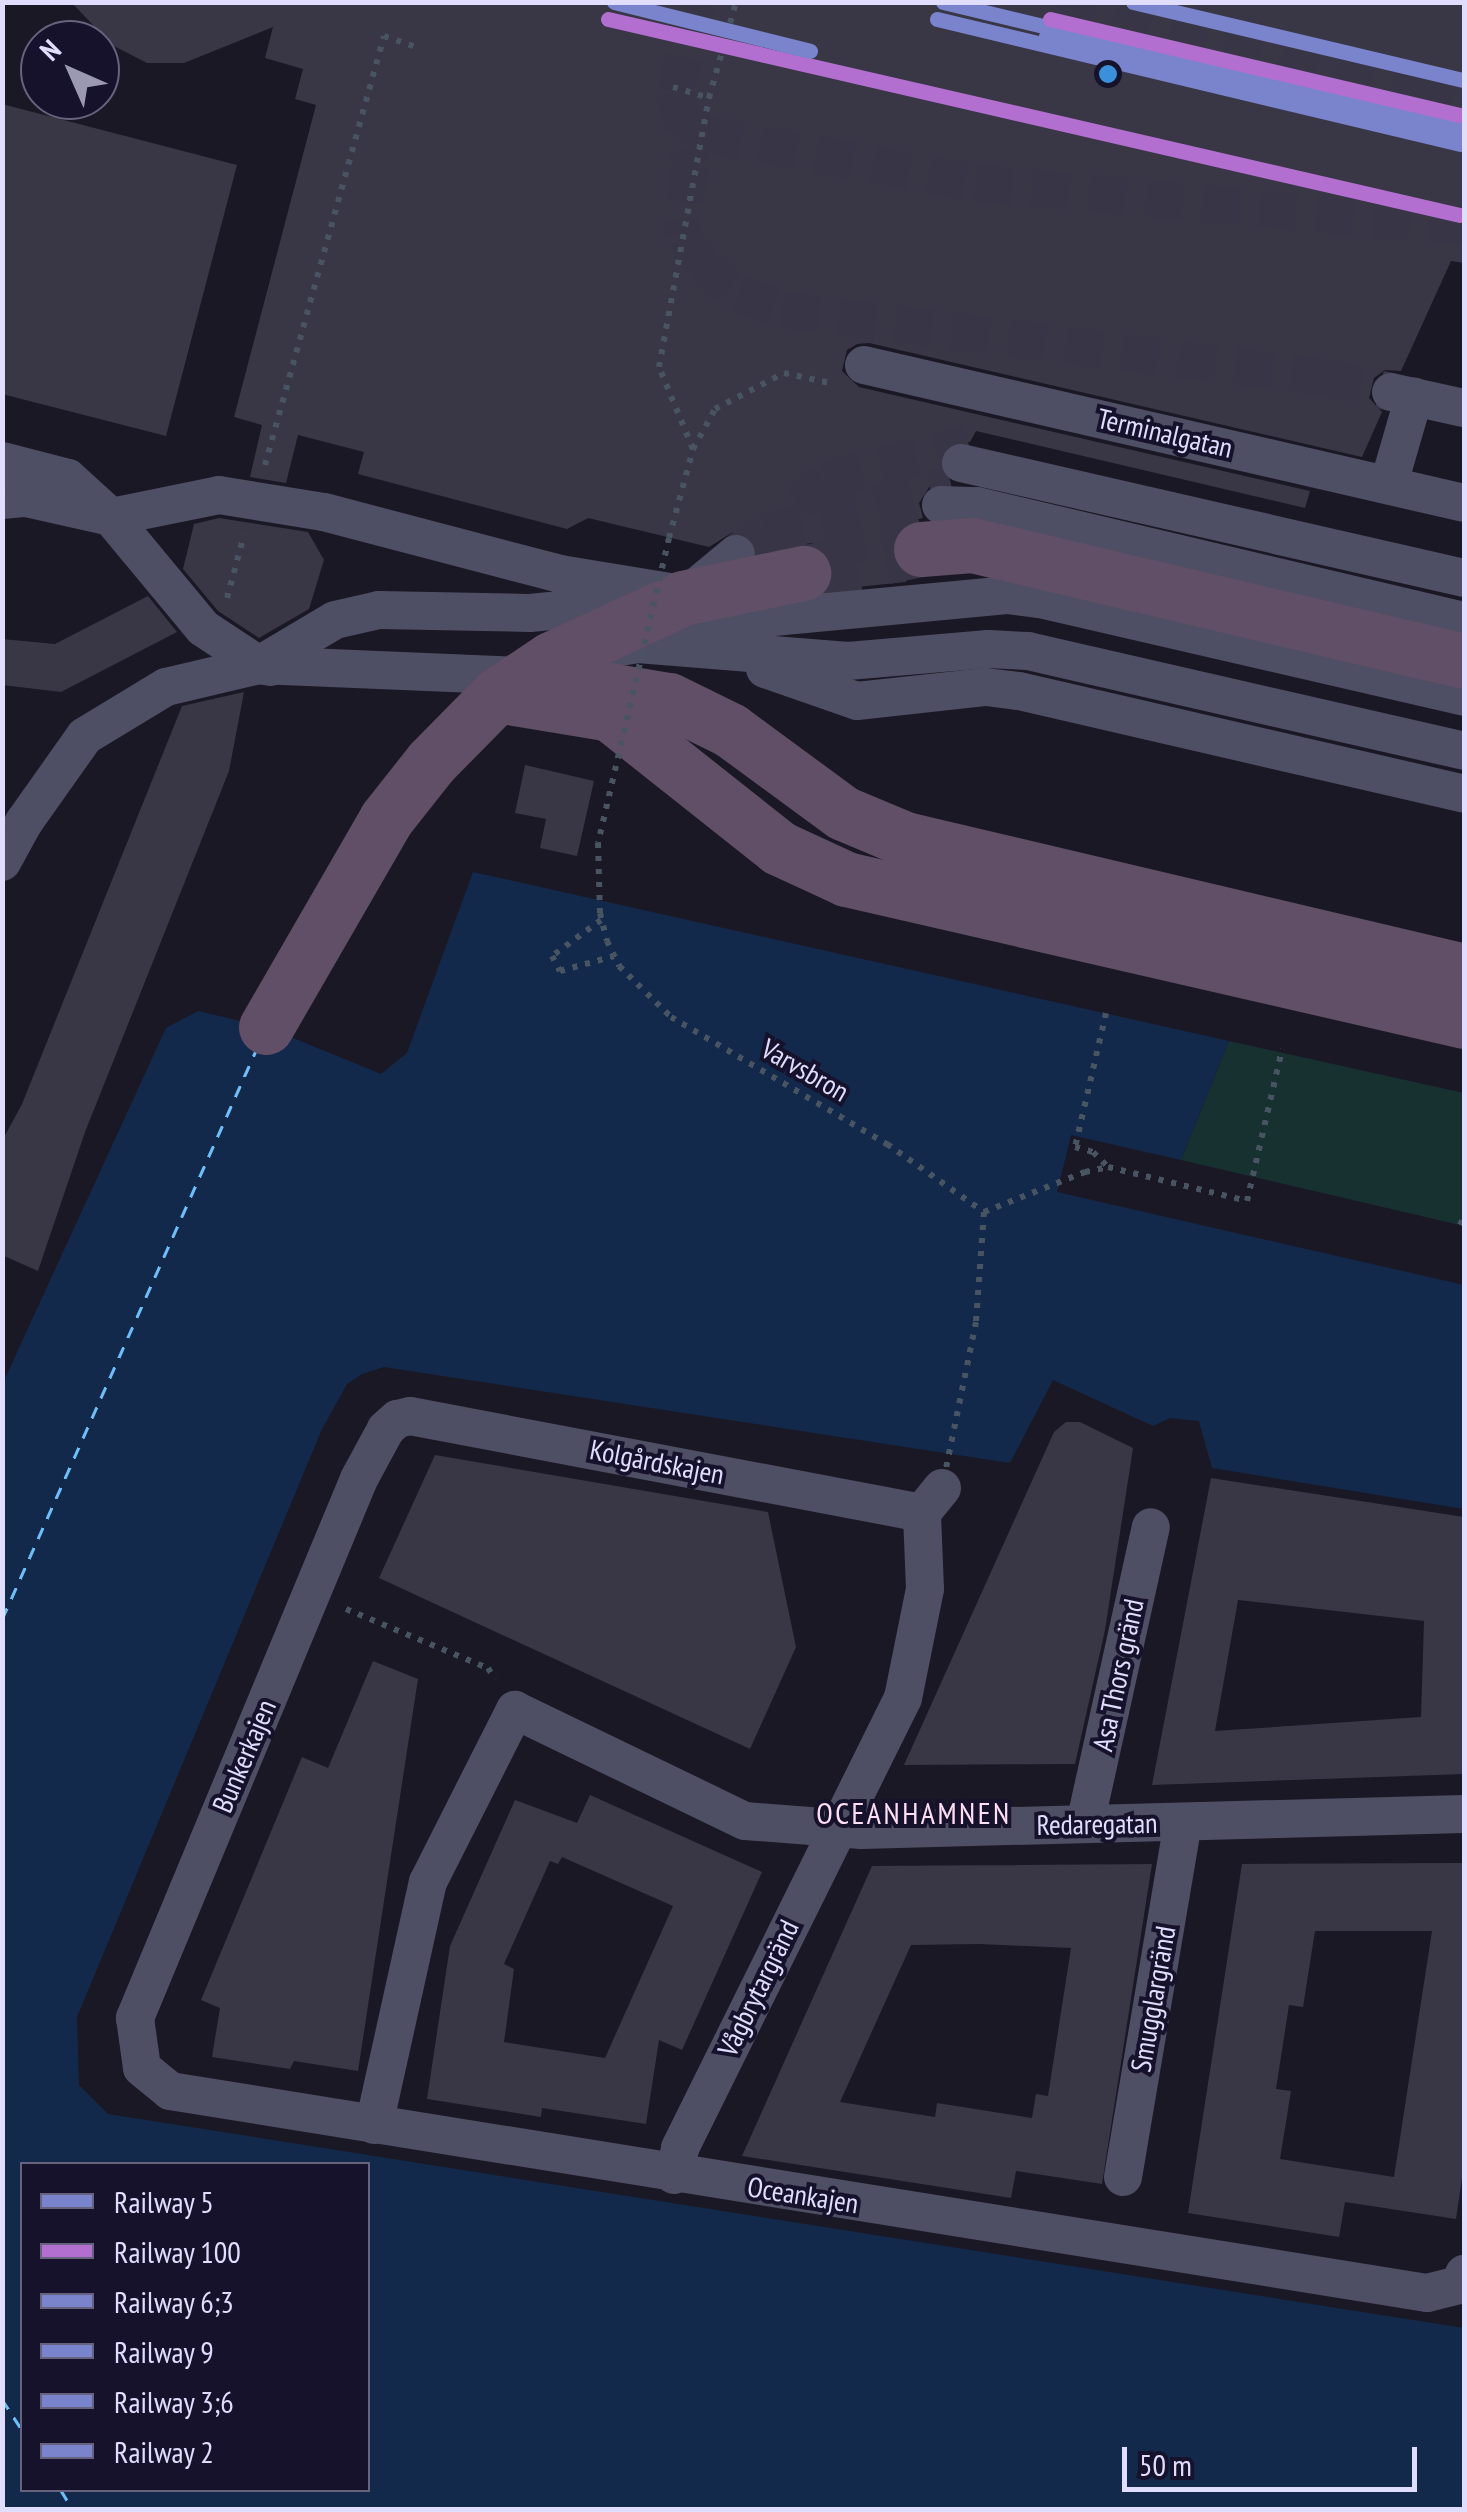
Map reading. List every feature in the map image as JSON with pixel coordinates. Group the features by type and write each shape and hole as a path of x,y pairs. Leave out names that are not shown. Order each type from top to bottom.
{"highway":[{"path":"932,519 972,545 1464,661"},
{"path":"266,1027 386,819 431,762 523,676 704,625 765,563"},
{"path":"523,676 632,717 779,848 846,879 1464,1021"},
{"path":"523,676 670,700 730,730 843,813 904,839 1464,971"}],"street":[{"name":"Terminalgatan","path":"864,365 1395,469 1464,503"},
{"path":"1395,469 1403,395 1464,408"},
{"path":"2,462 68,478 111,517 203,628 259,666"},
{"path":"2,500 26,498 111,517 219,494 324,512 560,574 856,682 998,668 1024,671 1464,772"},
{"path":"2,862 24,822 85,736 166,687 259,666 523,676 704,625 932,519 977,506 1464,620"},
{"path":"932,519 1464,558"},
{"path":"932,519 1464,578"},
{"path":"932,519 1464,600"},
{"path":"932,519 1464,641"},
{"path":"932,519 1001,576 1044,582 1464,678"},
{"path":"704,625 1007,595 1040,599 1464,697"},
{"path":"259,666 335,620 379,610 530,613 842,630 1008,612 1464,714"},
{"path":"704,625 1010,630 1464,733"},
{"path":"704,625 848,662 988,649 1028,650 1464,751"},
{"path":"704,625 857,701 986,687 1019,691 1464,794"},
{"path":"632,717 710,742 835,828 902,850 1464,985"},
{"path":"632,717 803,839 866,865 1464,1006"},
{"name":"Kolgårdskajen","path":"375,1449 386,1430 410,1416 932,1501"},
{"name":"Bunkerkajen","path":"142,2068 135,2018 375,1449"},
{"name":"Vågbrytargränd","path":"677,2161 835,1828 902,1698 925,1589 932,1501"},
{"name":"Asa Thors gränd","path":"1085,1824 1150,1527"},
{"path":"377,2108 428,1882 515,1710"},
{"name":"Redaregatan","path":"515,1710 746,1822 835,1828 1464,1814"},
{"name":"Smugglargränd","path":"1123,2177 1183,1822"},
{"name":"Oceankajen","path":"142,2068 170,2092 377,2108 1427,2293 1460,2285 1464,2274"}],"path":[{"path":"673,87 709,98 736,2"},
{"path":"264,470 384,36 416,47"},
{"name":"Varvsbron","path":"709,98 659,367 693,448 668,538 598,843 601,920 614,956 671,1018 888,1144 984,1212"},
{"path":"226,598 245,530"},
{"path":"601,920 552,956 560,971 614,956"},
{"path":"1106,1013 1074,1146 1093,1152 1108,1167"},
{"path":"932,1501 976,1322 984,1212 1085,1172 1108,1167 1247,1201 1282,1049"},
{"path":"1460,1225 1464,1216"},
{"path":"311,1594 488,1668 515,1710"}],"green space":[{"path":"1229,1041 1464,1093 1464,1226 1181,1160"}],"water":[{"path":"473,872 1229,1041 1181,1160 1071,1135 1057,1192 1464,1285 1464,1509 1212,1468 1199,1421 1170,1418 1153,1426 1053,1380 1010,1463 384,1367 362,1374 347,1384 322,1429 77,2017 79,2085 108,2114 1464,2328 1464,2509 3,2509 2,1385 166,1028 198,1011 266,1027 381,1074 407,1053"}],"building":[{"path":"71,2 1451,2 1464,6 1464,263 1451,261 1401,371 1385,370 1374,378 1369,398 1382,412 1362,457 869,343 857,344 847,350 842,371 859,387 1310,491 1305,508 976,431 970,442 955,441 944,448 939,469 951,483 930,486 919,503 923,518 904,523 892,536 890,552 896,567 908,577 906,582 857,587 833,581 833,566 827,553 812,543 758,550 753,539 733,532 709,547 588,518 567,529 358,474 364,452 298,435 286,483 250,477 262,425 234,417 316,105 295,99 303,69 265,58 273,27 184,63 147,63 120,49 120,20 88,20"},
{"path":"2,104 20,109 20,120 64,120 237,165 166,436 2,394"},
{"path":"219,518 308,532 324,560 309,609 259,638 218,611 183,569 194,524"},
{"path":"148,596 177,632 61,692 2,685 2,639 55,644"},
{"path":"244,692 229,771 85,1132 38,1271 2,1255 2,1141 22,1104 182,706"},
{"path":"525,765 594,781 577,856 540,848 546,819 515,813"},
{"path":"1066,1422 1080,1422 1133,1448 1105,1630 1075,1764 904,1765 1054,1432"},
{"path":"435,1455 768,1512 796,1647 750,1749 379,1578"},
{"path":"1211,1478 1464,1517 1464,1774 1152,1785","holes":["1238,1600 1424,1621 1421,1717 1215,1731"]},
{"path":"373,1661 418,1679 358,2071 294,2061 290,2069 212,2057 220,2008 201,2000 302,1757 328,1768"},
{"path":"590,1795 762,1872 682,2050 659,2040 646,2124 542,2108 541,2117 427,2099 450,1946 515,1800 577,1823","holes":["562,1857 673,1906 605,2058 504,2042 514,1969 504,1964 550,1861 558,1864"]},
{"path":"1464,1863 1464,2164 1456,2219 1345,2202 1339,2237 1188,2213 1242,1864","holes":["1315,1931 1432,1931 1394,2177 1280,2159 1291,2091 1276,2089 1289,2005 1303,2007"]},
{"path":"1152,1864 1102,2184 1016,2171 1011,2198 742,2156 872,1866","holes":["911,1945 1071,1948 1048,2096 1036,2094 1032,2118 937,2103 935,2117 840,2102"]}],"ferry route":[{"path":"2,1619 256,1050"},
{"path":"2,2399 20,2427"},
{"path":"62,2492 73,2510"}],"tunnel":[{"path":"698,2 675,92 691,165 681,218 683,236 701,264 738,293 782,310 1324,377 1391,392"},
{"path":"1059,2 1418,87 1464,104"},
{"path":"679,111 704,134 975,183 1464,227"},
{"path":"798,504 825,480 969,444"},
{"path":"736,554 765,532 951,484"},
{"path":"773,565 931,527"},
{"path":"803,573 921,549"}],"rail line":[{"name":"2","path":"614,2 810,51"},
{"name":"5","path":"943,2 1464,127"},
{"name":"9","path":"1133,2 1464,80"},
{"name":"100","path":"608,19 1460,215"},
{"name":"6;3","path":"937,19 1460,144"},
{"name":"100","path":"1050,19 1460,115"},
{"name":"3;6","path":"1046,36 1456,132"}],"district":[{"name":"OCEANHAMNEN","path":"914,1813"}]}
